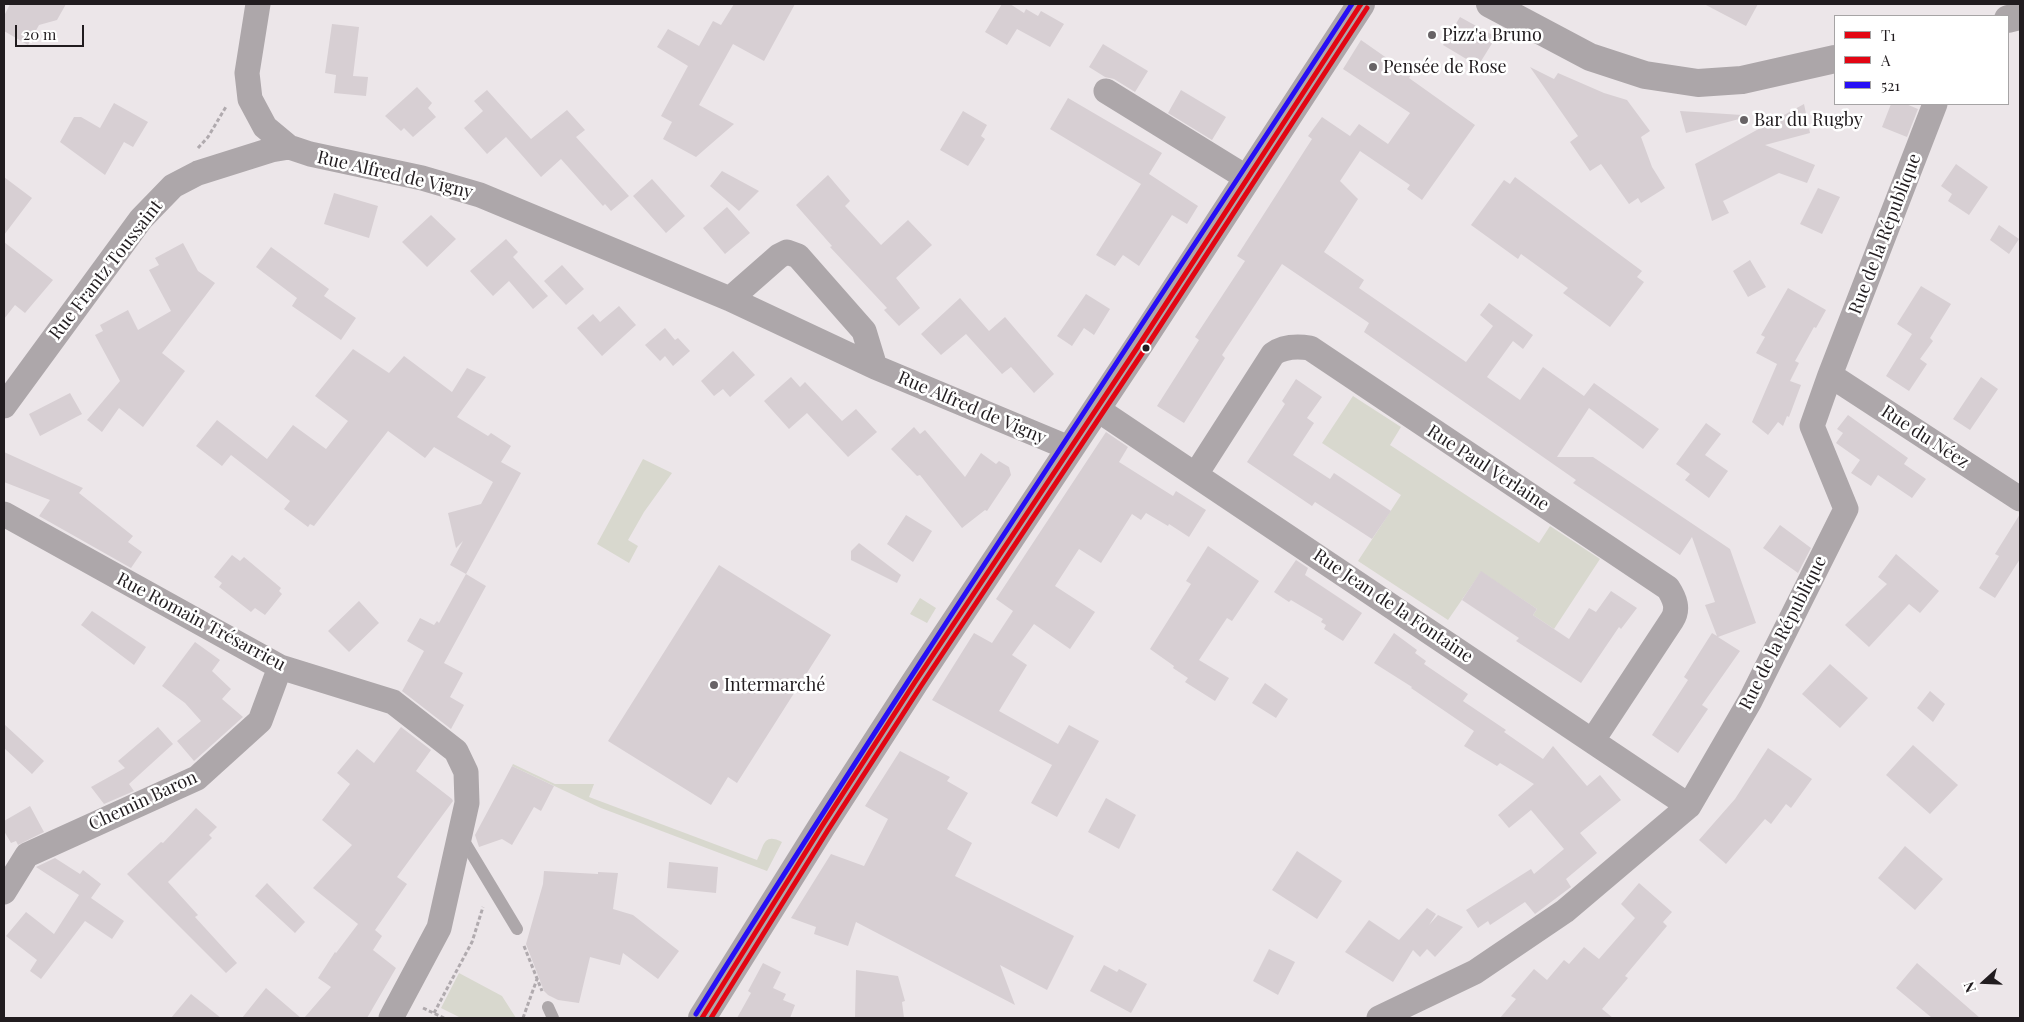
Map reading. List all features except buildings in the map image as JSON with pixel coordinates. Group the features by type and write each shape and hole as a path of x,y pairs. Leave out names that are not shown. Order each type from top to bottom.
{"main road":[{"path":"1490,4 1590,57 1645,75 1698,83 1742,80 1834,58"}],"street":[{"name":"Rue Alfred de Vigny","path":"258,4 247,73 250,98 265,128 289,147 310,154 422,178 480,195 730,299 875,367 1069,448"},
{"path":"702,1018 822,826 1361,4"},
{"path":"1106,91 1247,178"},
{"name":"Rue de la République","path":"1385,1017 1475,972 1565,911 1689,806 1750,701 1846,509 1812,426 1935,105"},
{"name":"Rue Frantz Toussaint","path":"4,406 141,218 173,186 198,173 271,150 289,147"},
{"name":"Rue Alfred de Vigny","path":"730,299 779,256 787,252 798,256 864,331 875,367"},
{"name":"Rue Paul Verlaine","path":"1196,474 1273,354 1290,347 1310,348 1409,416 1559,514 1668,588 1674,598 1677,612 1592,740"},
{"name":"Rue du Néez","path":"1830,375 2020,499"},
{"name":"Rue Jean de la Fontaine","path":"1097,409 1689,806"},
{"name":"Rue Romain Trésarrieu","path":"4,514 280,667 393,702 456,751 466,772 467,803 439,928 392,1018"},
{"name":"Chemin Baron","path":"4,892 27,855 197,778 260,721 280,667"}],"lane":[{"path":"460,833 517,929"}],"path":[{"path":"196,150 208,137 247,73"},
{"path":"434,1013 472,942 490,883"},
{"path":"517,929 550,1013"},
{"path":"523,1018 537,978"},
{"path":"420,1013 423,1007 444,1018"}],"shaded area":[{"path":"1353,396 1401,427 1390,445 1539,543 1550,526 1600,559 1554,629 1533,615 1537,609 1481,572 1448,620 1358,561 1401,495 1322,443"},
{"path":"643,459 672,473 644,512 628,540 638,546 629,563 597,544"},
{"path":"920,598 936,608 927,623 910,614"},
{"path":"513,764 555,784 594,784 589,797 757,860 767,840 775,839 782,842 767,871 601,808 512,766"},
{"path":"459,973 502,996 516,1018 461,1018 441,1008"}],"transit line":[{"name":"521","path":"696,1014 939,633 1352,4"},
{"name":"T1","path":"702,1018 915,682 1141,342 1361,4"},
{"name":"A","path":"711,1018 828,830 921,686 1147,346 1367,8"}],"place":[{"name":"Pizz'a Bruno","path":"1432,35"},
{"name":"Pensée de Rose","path":"1373,67"},
{"name":"Bar du Rugby","path":"1744,120"},
{"name":"Intermarché","path":"714,685"}]}
